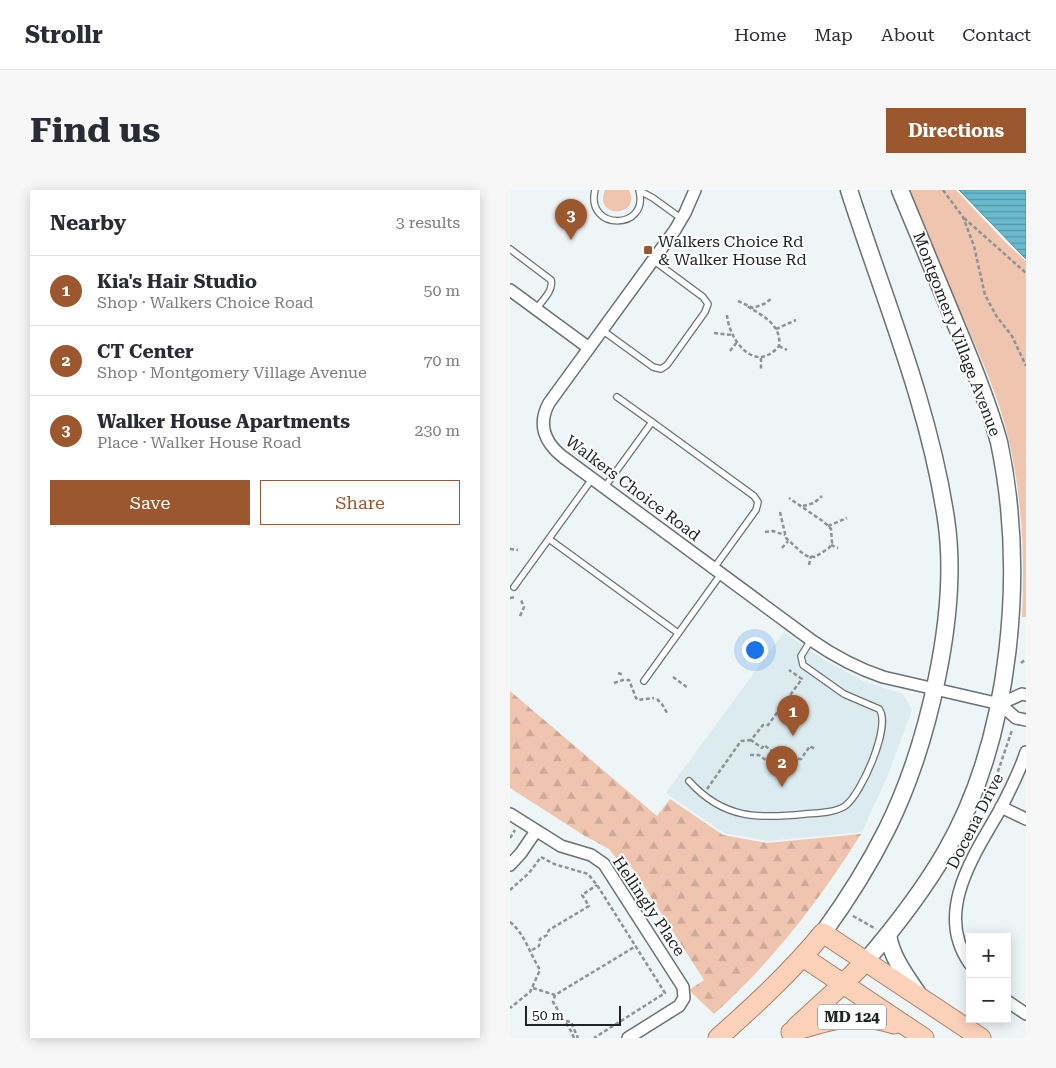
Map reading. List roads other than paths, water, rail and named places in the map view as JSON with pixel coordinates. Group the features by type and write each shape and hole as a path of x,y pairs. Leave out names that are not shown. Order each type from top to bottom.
{"main road":[{"path":"718,1038 803,957 823,933 841,908 887,829 903,793 914,761 934,689 946,615 949,553 946,520 929,435 918,395 849,190"},
{"name":"Montgomery Village Avenue","path":"787,1035 865,962 883,933 928,880 968,806 984,762 1000,704 1010,652 1015,572 1007,485 999,442 979,383 900,190"},
{"name":"MD 124","path":"823,933 981,1038"},
{"path":"883,933 897,962 921,998"},
{"path":"803,957 918,1034"},
{"name":"MD 124","path":"787,1035 834,1018 856,1017 878,1019 918,1034"}],"street":[{"name":"Walkers Choice Road","path":"695,190 682,219 548,403 543,427 547,441 553,450 839,659 866,671 1000,704"},
{"path":"510,290 589,348"},
{"path":"1026,695 1022,694 1000,704 1016,718 1026,720"},
{"name":"Docena Drive","path":"966,955 958,938 955,917 965,872 1001,807 1026,752"},
{"path":"1001,807 1026,820"},
{"name":"Hellingly Place","path":"510,814 561,846 591,855 604,864 683,987 684,998 679,1006 628,1038"},
{"path":"510,865 521,854 536,831"},
{"path":"1011,1004 1026,1014"}],"lane":[{"path":"595,190 596,209 605,218 617,222 634,215 640,204 641,190 682,219"},
{"path":"510,249 551,280 550,290 536,309"},
{"path":"602,330 653,367 661,368 667,365 705,312 708,304 703,297 653,260"},
{"path":"618,397 757,499 758,502 756,510 718,571 644,681"},
{"path":"604,488 652,422"},
{"path":"514,587 592,479"},
{"path":"549,539 678,633"},
{"path":"689,781 703,795 732,812 746,816 768,818 833,811 846,805 857,794 880,740 882,713 876,707 844,694 803,665 800,660 801,654 811,640"}],"water":[{"path":"959,190 1026,190 1026,259 1023,256"}],"place":[{"name":"Walker House Apartments","path":"571,240"},
{"name":"Walkers Choice Rd & Walker House Rd","path":"648,250"},
{"name":"Kia's Hair Studio","path":"793,736"},
{"name":"CT Center","path":"782,787"}]}
